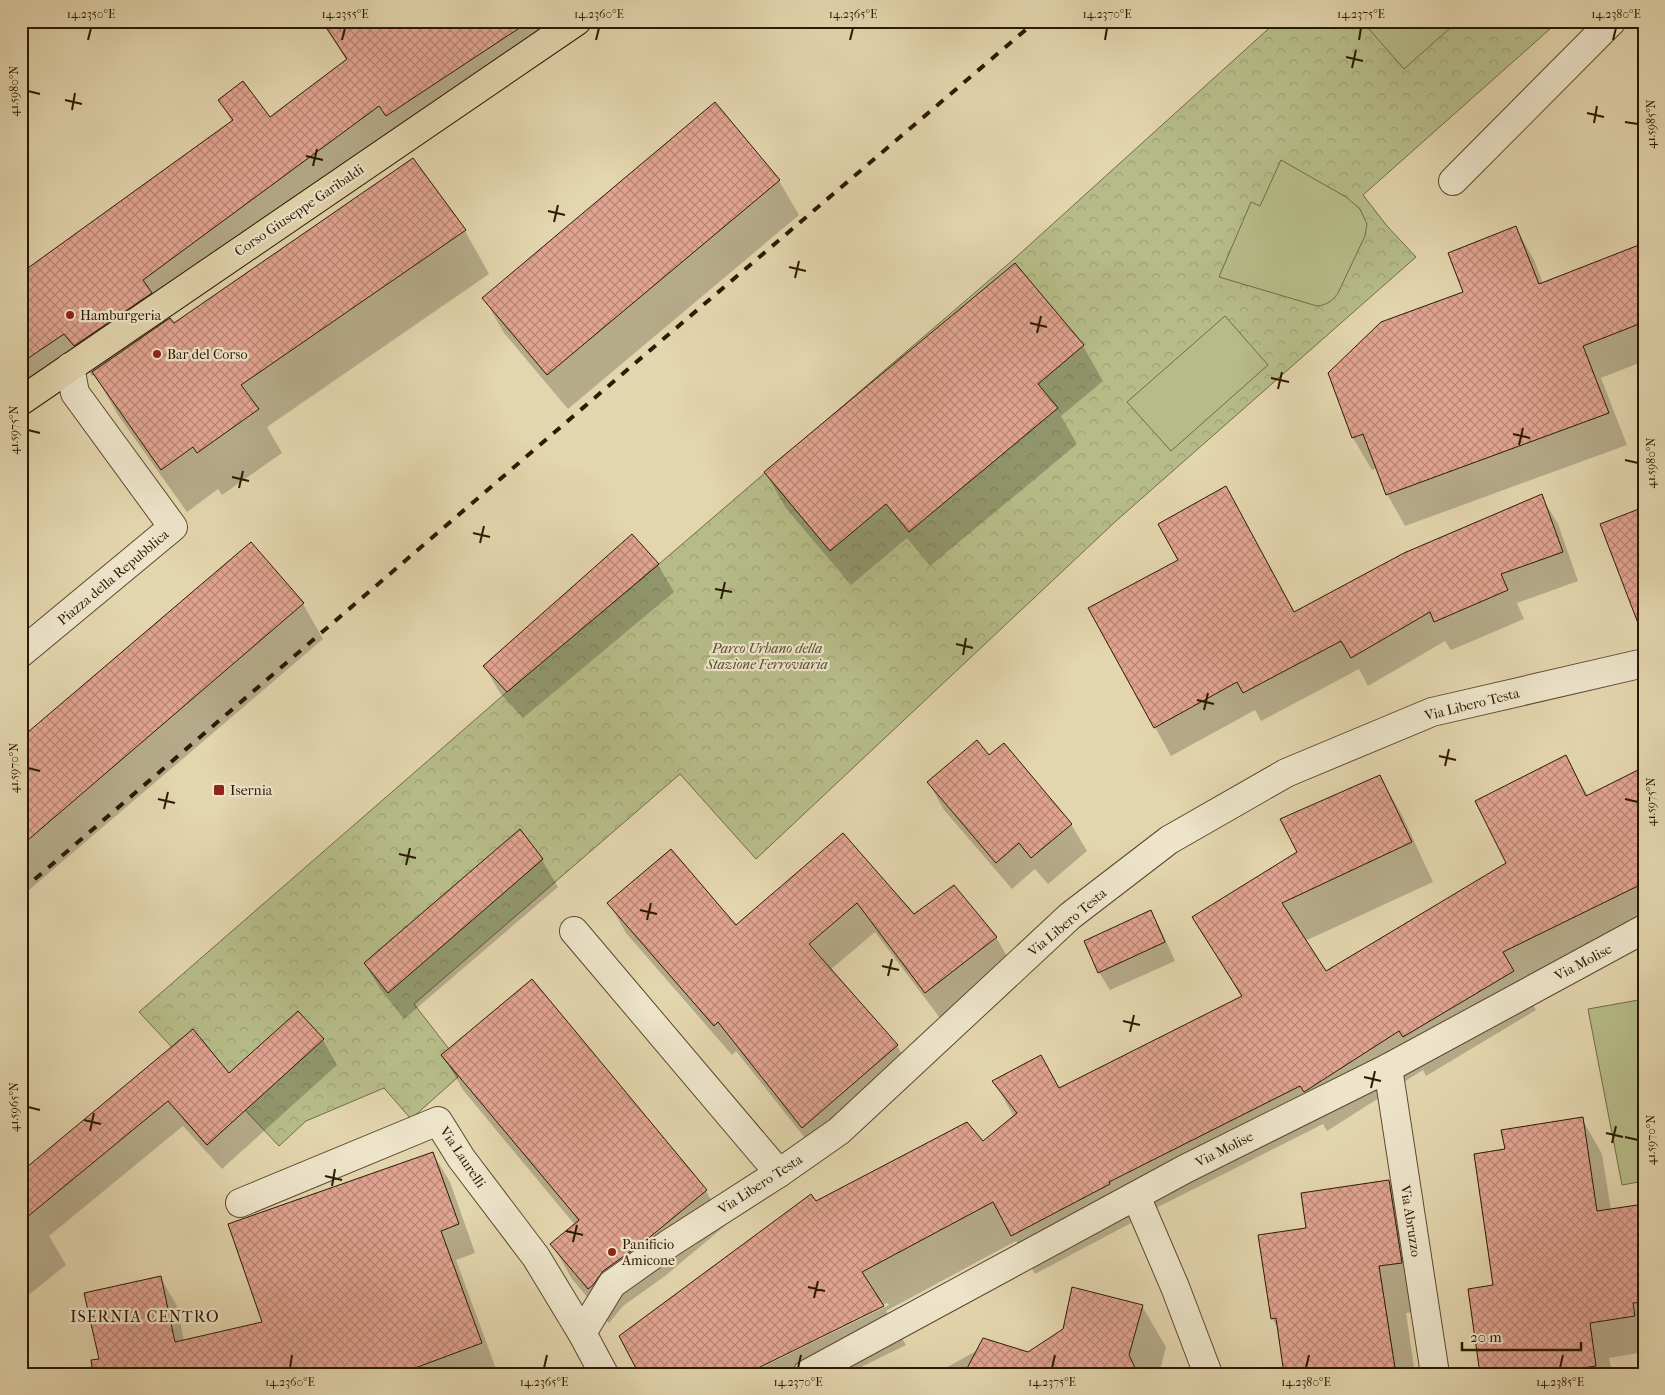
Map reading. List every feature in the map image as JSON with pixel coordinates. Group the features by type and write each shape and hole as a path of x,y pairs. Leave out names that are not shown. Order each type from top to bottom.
{"main road":[{"name":"Corso Giuseppe Garibaldi","path":"21,401 577,21"}],"street":[{"path":"1453,181 1612,21"},
{"name":"Piazza della Repubblica","path":"21,653 173,527 76,393 70,367"},
{"name":"Via Libero Testa","path":"582,1333 612,1284 670,1243 779,1174 839,1131 1070,916 1169,840 1286,773 1432,712 1644,663"},
{"name":"Via Molise","path":"806,1374 1186,1168 1388,1068 1644,929"},
{"path":"574,931 779,1174"},
{"name":"Via Abruzzo","path":"1388,1068 1435,1374"},
{"name":"Via Laurelli","path":"240,1203 438,1121 461,1158 536,1257 582,1333 604,1374"},
{"path":"1136,1196 1175,1287 1208,1374"}],"green space":[{"name":"Parco Urbano della Stazione Ferroviaria","path":"1277,21 1559,21 1363,195 1387,226 1416,257 1116,521 756,859 680,774 414,1004 449,1049 441,1055 458,1077 411,1119 384,1088 306,1121 279,1146 245,1110 207,1145 181,1116 211,1089 139,1012 523,678 659,564 1014,259"},
{"path":"1362,21 1458,21 1404,69"},
{"path":"1281,160 1346,197 1360,209 1367,224 1365,236 1338,293 1324,305 1317,306 1219,277 1251,202 1260,206"},
{"path":"1225,316 1268,365 1171,451 1127,402"},
{"path":"1644,999 1644,1181 1622,1185 1588,1009"}],"building":[{"path":"322,21 530,21 386,116 379,106 143,280 152,293 74,346 64,334 21,363 21,273 233,120 218,100 243,81 270,117 347,59"},
{"path":"715,102 780,180 547,375 482,298"},
{"path":"413,158 466,230 241,385 259,409 197,453 193,447 161,470 92,372 170,318 174,323"},
{"path":"1516,226 1539,284 1644,243 1644,322 1583,346 1609,413 1386,495 1363,434 1352,438 1328,373 1381,322 1463,292 1448,253"},
{"path":"1015,263 1084,345 1038,384 1058,408 909,532 886,504 830,551 764,472"},
{"path":"1226,486 1294,612 1404,553 1542,494 1563,552 1501,574 1508,590 1434,622 1430,612 1351,658 1341,641 1243,693 1237,682 1154,728 1088,608 1178,560 1158,524"},
{"path":"1644,507 1644,630 1641,631 1600,524"},
{"path":"632,534 659,564 507,692 483,666"},
{"path":"251,542 304,603 21,846 21,738"},
{"path":"977,740 989,755 1004,743 1072,824 1031,858 1019,843 996,863 927,782"},
{"path":"1566,755 1586,796 1644,767 1644,883 1503,952 1514,971 1403,1037 1399,1031 1304,1092 1300,1086 1109,1182 1110,1184 1011,1236 993,1202 862,1272 884,1306 746,1374 639,1374 619,1336 811,1194 816,1201 967,1122 983,1141 1017,1113 992,1081 1041,1055 1059,1088 1242,996 1192,917 1297,852 1280,819 1380,775 1412,842 1282,903 1326,971 1506,863 1475,801"},
{"path":"520,829 543,859 388,993 364,963"},
{"path":"843,833 914,914 954,885 997,937 925,993 857,903 809,944 898,1045 802,1128 718,1022 714,1026 607,903 671,849 736,925"},
{"path":"1151,910 1165,942 1098,973 1084,941"},
{"path":"532,979 707,1190 645,1241 603,1271 588,1289 550,1244 579,1220 441,1055"},
{"path":"298,1011 324,1039 207,1145 168,1101 21,1222 21,1172 193,1029 229,1073"},
{"path":"1583,1117 1597,1211 1644,1204 1644,1302 1633,1303 1635,1316 1590,1323 1596,1366 1541,1374 1480,1374 1468,1289 1493,1285 1474,1154 1505,1149 1501,1130"},
{"path":"433,1152 459,1224 441,1231 482,1343 399,1374 93,1374 91,1360 99,1359 84,1293 161,1276 175,1342 262,1322 228,1224"},
{"path":"1389,1180 1402,1263 1379,1266 1396,1374 1284,1374 1276,1318 1271,1319 1258,1235 1306,1228 1301,1193"},
{"path":"1072,1287 1143,1305 1129,1355 1138,1374 964,1374 983,1338 1028,1352 1063,1329"}],"railway":[{"path":"21,891 1036,21"}],"place":[{"name":"Hamburgeria","path":"70,315"},
{"name":"Bar del Corso","path":"157,354"},
{"name":"Isernia","path":"219,790"},
{"name":"Panificio Amicone","path":"612,1252"}],"district":[{"name":"ISERNIA CENTRO","path":"145,1316"}]}
